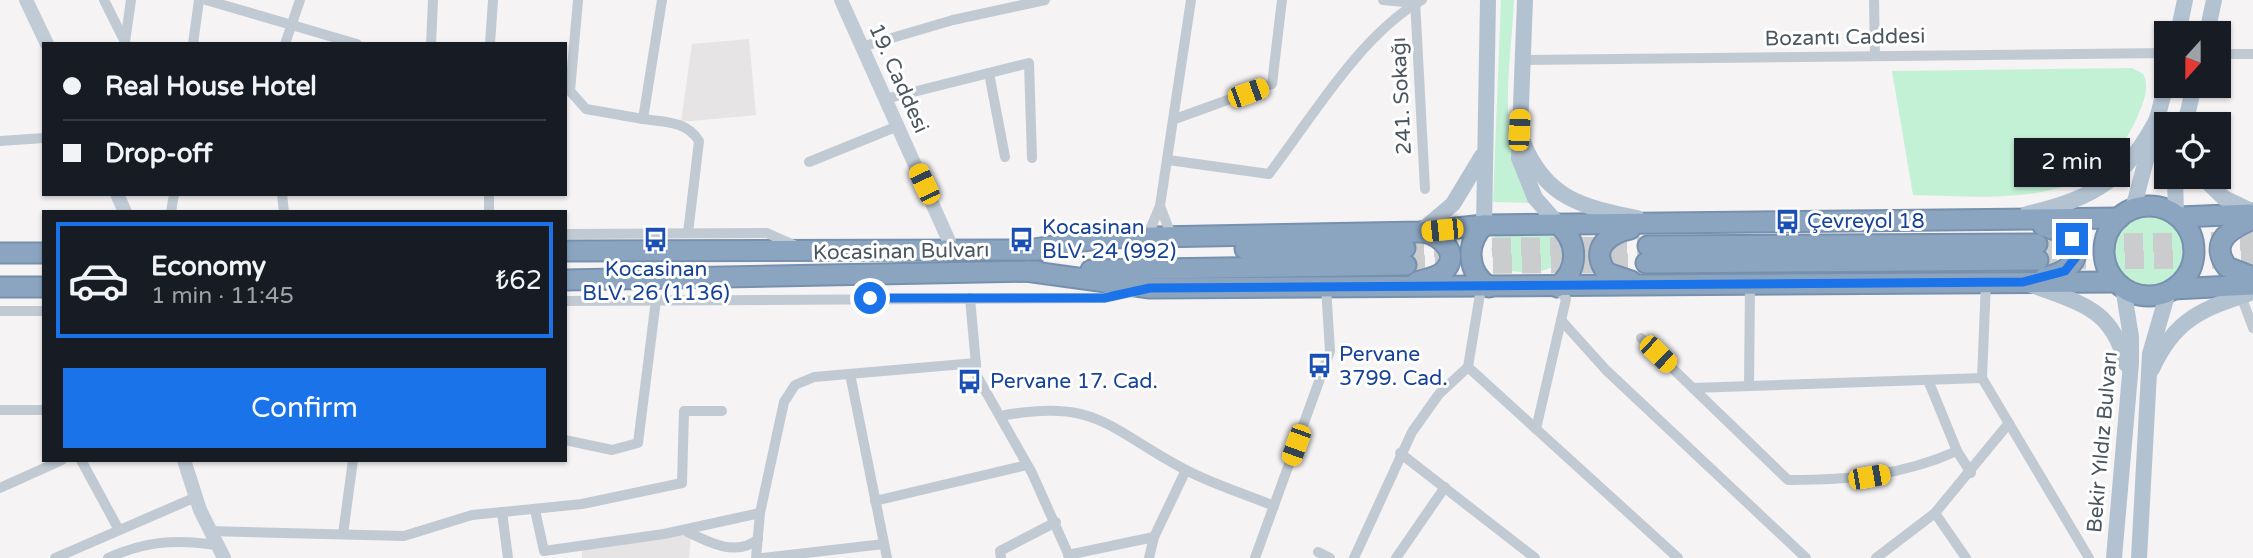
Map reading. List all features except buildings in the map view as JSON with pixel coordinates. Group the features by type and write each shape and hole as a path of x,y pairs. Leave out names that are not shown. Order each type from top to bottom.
{"highway":[{"path":"1028,250 1102,238 1420,232 1485,225 2003,219 2126,213 2151,206 2178,216 2253,215"},
{"path":"2120,285 2107,267 2104,249 2108,232 2126,213"},
{"path":"2253,215 2229,231 2220,251 2227,267 2253,277"},
{"path":"2171,291 2186,277 2195,253 2192,235 2178,216"},
{"path":"2003,219 2057,228 2068,234 2075,244 2076,257 2065,271 2023,282"},
{"path":"1658,223 1610,235 1602,244 1600,256 1603,268 1612,276 1658,285"},
{"path":"1557,287 1568,276 1574,256 1572,241 1558,224"},
{"path":"1485,225 1475,236 1470,257 1485,288"},
{"path":"1399,287 1436,276 1448,266 1450,256 1447,244 1438,236 1420,232"},
{"name":"Kocasinan Bulvarı","path":"567,251 1028,250 1405,257 1026,271 567,280"},
{"path":"1647,254 2038,252"},
{"path":"0,253 42,253"},
{"path":"1026,271 1150,288 1485,288 2023,282 2120,285 2148,296 2171,291 2249,291"},
{"path":"0,287 42,287"}],"main road":[{"path":"1485,225 1488,0"},
{"path":"1525,0 1518,148 1525,178 1535,198 1558,224"},
{"path":"2181,21 2185,0"},
{"path":"2210,21 2214,0"},
{"path":"2003,219 2070,203 2104,185 2135,154 2154,123"},
{"path":"1519,130 1533,163 1562,195 1595,209 1658,223"},
{"path":"2126,213 2154,130"},
{"path":"1420,232 1443,214 1462,192 1485,147"},
{"path":"2176,189 2178,216"},
{"path":"2215,189 2224,198 2253,215"},
{"path":"2023,282 2087,306 2103,317 2118,340 2129,376"},
{"name":"Bekir Yıldız Bulvarı","path":"2114,558 2131,337 2120,285"},
{"name":"Bekir Yıldız Bulvarı","path":"2138,558 2152,342 2171,291"},
{"path":"2148,378 2164,346 2183,323 2206,308 2249,291"}],"street":[{"path":"26,0 46,42"},
{"path":"104,0 125,42"},
{"path":"125,42 131,0"},
{"path":"193,42 199,0"},
{"path":"206,0 350,42"},
{"path":"286,42 300,0"},
{"path":"432,42 433,0"},
{"path":"490,42 493,0"},
{"path":"578,0 570,91 586,109 682,125 694,133 698,141 700,151 688,233"},
{"path":"643,119 662,0"},
{"name":"19. Caddesi","path":"841,0 953,250"},
{"path":"861,47 953,20 1045,0"},
{"path":"1147,237 1160,206 1191,0"},
{"path":"1175,119 1272,84 1282,0"},
{"path":"1382,0 1417,1"},
{"path":"1874,0 1874,56"},
{"path":"1168,160 1269,174 1373,38 1417,1"},
{"name":"241. Sokağı","path":"1417,1 1425,189"},
{"name":"Bozantı Caddesi","path":"1523,60 2154,53"},
{"path":"2231,54 2253,54"},
{"path":"885,99 1029,63 1032,158"},
{"path":"989,73 1005,157"},
{"path":"809,162 898,126"},
{"path":"0,141 42,138"},
{"path":"1160,206 1172,237"},
{"path":"567,234 767,233 805,250"},
{"path":"1986,282 1982,378 2089,558"},
{"path":"1749,386 1750,284"},
{"path":"1255,558 1331,351 1326,287"},
{"path":"1536,429 1566,299 1557,287"},
{"path":"567,301 1104,298 1150,288"},
{"path":"1354,558 1400,453 1429,406 1468,367 1485,288"},
{"path":"2249,291 2253,328"},
{"path":"970,298 977,376 1027,464 1056,522 1069,557 1154,537"},
{"path":"567,440 612,450 638,443 656,300"},
{"path":"0,311 42,311"},
{"path":"1561,320 1606,370 1806,558"},
{"path":"1641,338 1788,480 1848,479 1890,474 1957,451"},
{"path":"756,558 760,513 784,402 790,390 807,379 975,363"},
{"path":"1468,367 1678,558"},
{"path":"850,374 887,558"},
{"path":"1693,388 1982,378"},
{"path":"1928,380 1957,451 1971,473"},
{"path":"0,410 42,410"},
{"path":"1000,416 1040,410 1090,414 1186,470 1274,506"},
{"path":"209,531 404,536 472,515 582,504 682,483 684,411 722,411"},
{"path":"1876,558 1935,513 1971,473 2009,423"},
{"path":"1400,453 1535,558"},
{"path":"0,488 58,462"},
{"path":"83,462 119,530"},
{"path":"185,462 209,531 224,558"},
{"path":"343,534 353,462"},
{"path":"875,501 1027,464"},
{"path":"1149,558 1154,537 1186,470"},
{"path":"1396,558 1445,487"},
{"path":"55,558 196,497"},
{"path":"535,510 544,551 684,530 760,513"},
{"path":"502,512 508,558"},
{"path":"1935,513 1966,558"},
{"path":"1001,558 1000,551 1056,522"},
{"path":"684,530 732,548 749,545 758,539"},
{"path":"108,558 136,547 166,540 216,545"},
{"path":"763,558 884,544"},
{"path":"1514,558 1522,547"},
{"path":"1318,552 1330,558"}],"shaded area":[{"path":"749,39 756,115 681,122 692,44"},
{"path":"691,534 689,558 582,558 582,546"}],"green space":[{"path":"1501,0 1514,0 1508,78 1509,131 1522,180 1534,203 1493,202"},
{"path":"2132,68 2143,74 2145,79 2143,103 2118,150 2095,171 2069,184 2040,192 1977,197 1913,195 1892,71"},
{"path":"2149,216 2174,226 2184,251 2174,276 2149,286 2124,276 2114,251 2124,226"},
{"path":"1545,224 1563,237 1563,254 1556,265 1540,271 1520,272 1497,264 1491,249 1496,234"}],"tunnel":[{"path":"2037,244 2253,241"},
{"path":"1405,248 1648,246"},
{"path":"2038,260 2253,259"},
{"path":"1406,265 1646,263"}],"place":[{"name":"Çevreyol 18","path":"1787,221"},
{"name":"Kocasinan BLV. 24 (992)","path":"1022,239"},
{"name":"Kocasinan BLV. 26 (1136)","path":"656,240"},
{"name":"Pervane 3799. Cad.","path":"1319,366"},
{"name":"Pervane 17. Cad.","path":"970,381"}],"route":[{"path":"870,298 1104,298 1150,288 1489,288 2023,282 2059,274 2070,267 2076,257 2072,239"}]}
